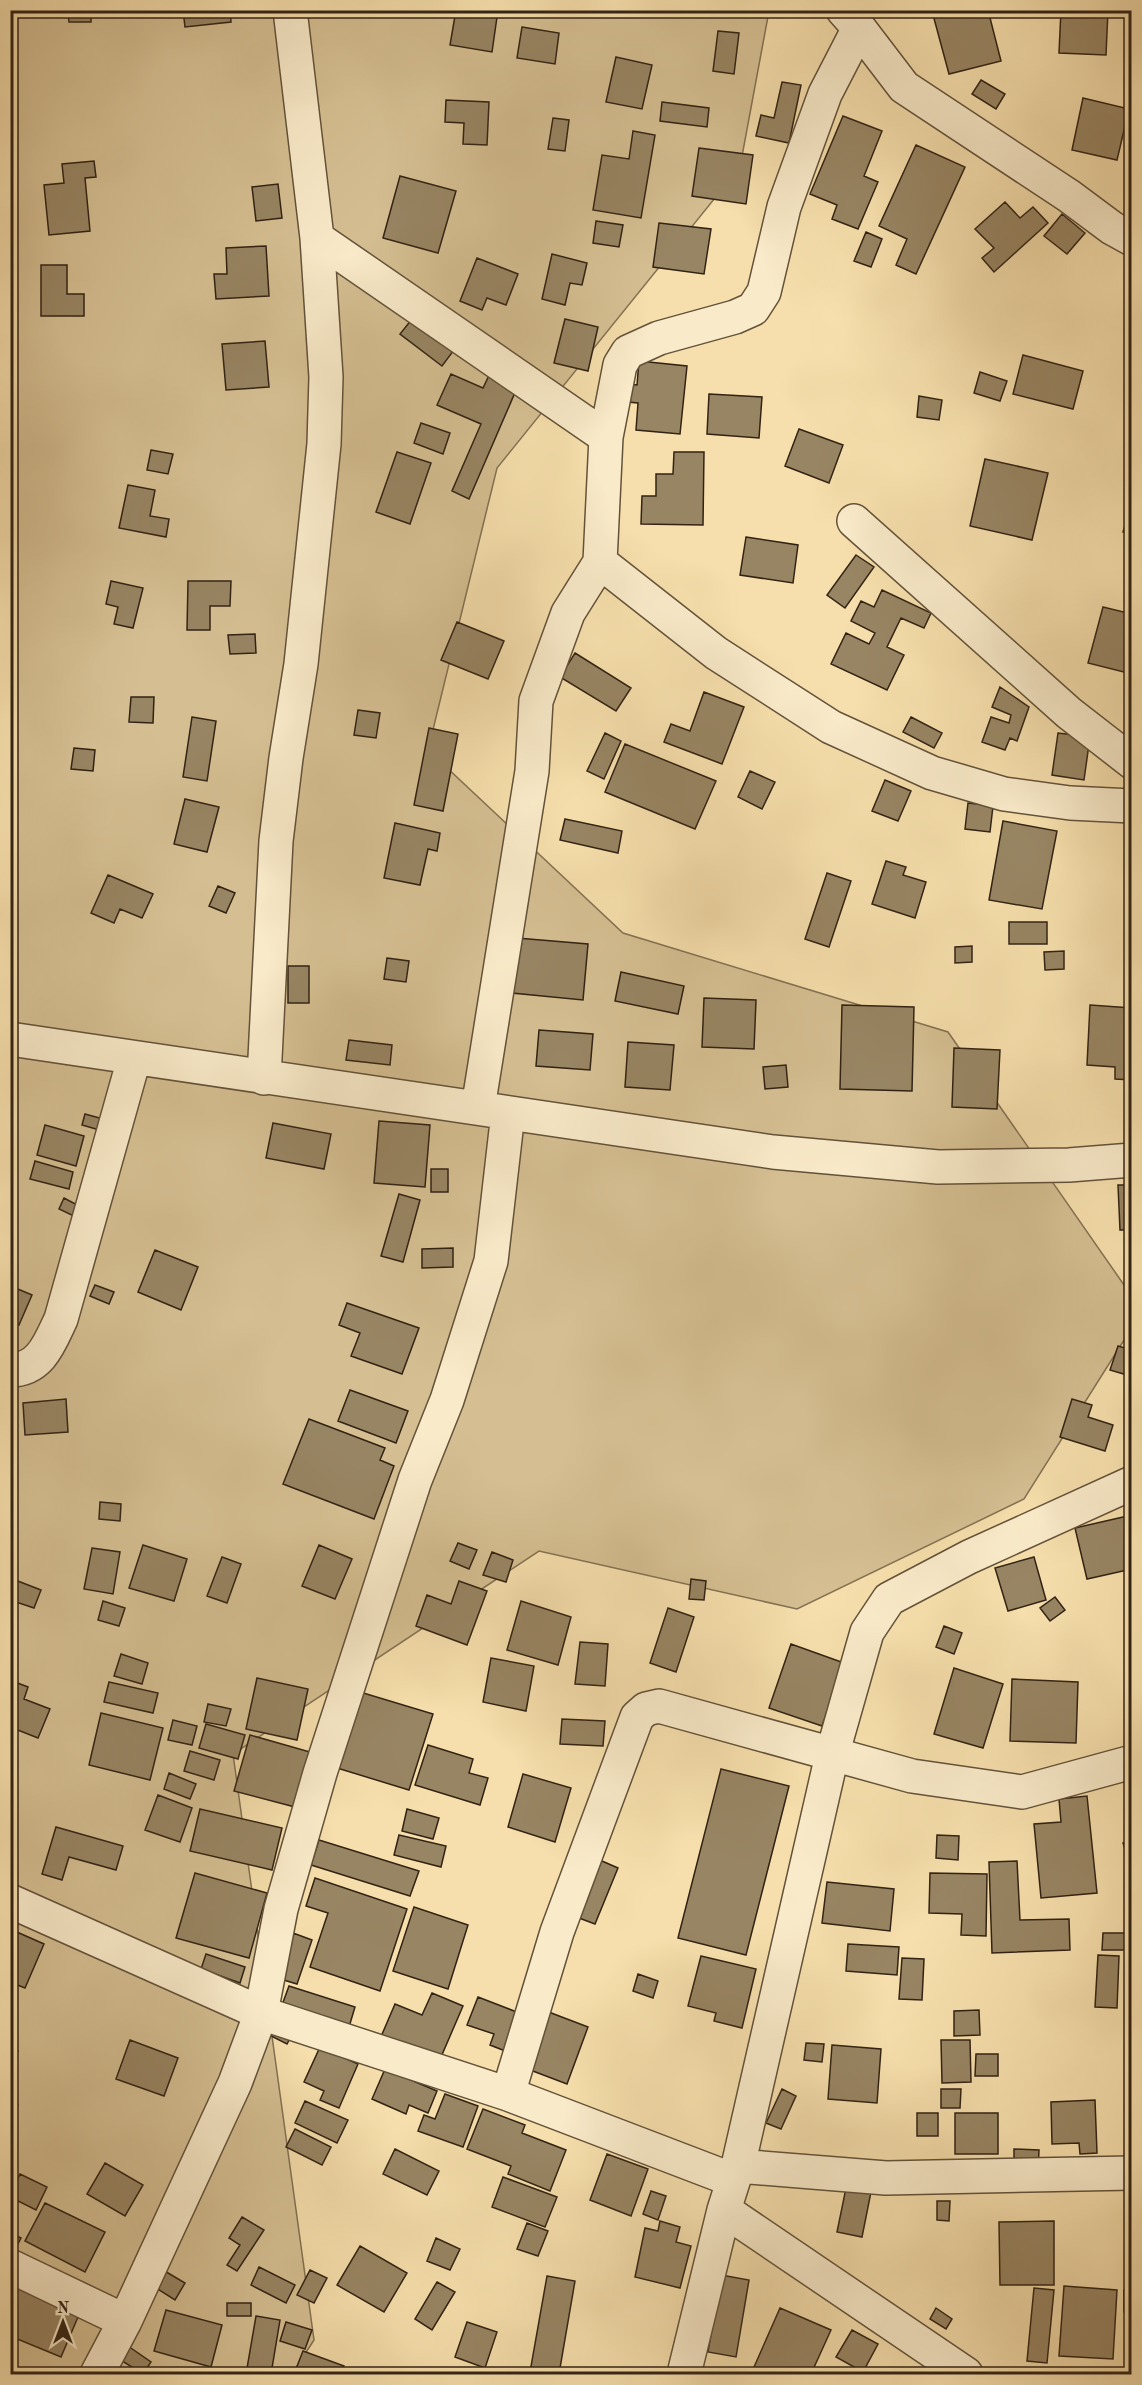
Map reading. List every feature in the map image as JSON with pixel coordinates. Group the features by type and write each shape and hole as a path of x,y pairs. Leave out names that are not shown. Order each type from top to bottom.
{"street":[{"path":"264,1078 276,841 285,758 300,664 324,444 326,377 317,238 290,10"},
{"path":"851,19 904,87 1131,239"},
{"path":"97,2374 125,2321 235,2083 261,2013 280,1909 317,1784 415,1480 454,1380 491,1261 493,1110 532,771 536,701 568,613 600,562 606,437 620,365 628,352 659,338 735,317 753,309 764,292 784,207 851,19"},
{"path":"317,238 606,437"},
{"path":"854,521 1068,713 1131,762"},
{"path":"600,562 716,653 831,727 932,773 1004,794 1070,803 1131,806"},
{"path":"10,1039 773,1152 938,1167 1069,1165 1131,1160"},
{"path":"10,1370 20,1370 43,1356 61,1318 134,1059"},
{"path":"684,2374 732,2185 832,1755 867,1632 889,1599 969,1557 1131,1483"},
{"path":"508,2094 557,1932 637,1718 646,1709 659,1706 912,1776 1022,1792 1131,1762"},
{"path":"10,1901 261,2013 508,2094 732,2185 966,2374"},
{"path":"732,2185 886,2178 1131,2173"},
{"path":"10,2266 125,2321"}],"shaded area":[{"path":"11,11 769,11 740,167 497,468 428,750 623,933 948,1032 1131,1295 1131,1329 1024,1499 797,1609 539,1551 233,1754 314,2340 292,2374 11,2374"}],"building":[{"path":"41,10 91,10 91,22 69,22 68,13 41,13"},
{"path":"183,10 230,10 231,22 185,27"},
{"path":"456,10 498,10 492,52 450,45"},
{"path":"988,10 1001,61 949,74 932,11"},
{"path":"1061,10 1108,10 1106,55 1059,53"},
{"path":"522,27 559,33 555,64 517,58"},
{"path":"718,31 739,33 734,74 713,71"},
{"path":"616,57 652,65 642,109 606,102"},
{"path":"981,80 1005,94 996,109 972,94"},
{"path":"782,82 801,85 789,143 756,136 761,115 774,118"},
{"path":"1083,98 1129,109 1117,160 1072,150"},
{"path":"446,100 489,102 487,145 463,144 464,123 445,122"},
{"path":"662,102 709,108 707,127 660,121"},
{"path":"843,116 882,131 864,176 878,182 858,229 832,219 837,205 810,194"},
{"path":"553,118 569,120 565,151 548,149"},
{"path":"633,131 655,135 641,218 593,210 602,155 629,159"},
{"path":"916,145 965,167 916,274 896,265 907,239 879,226"},
{"path":"699,148 753,155 746,204 692,196"},
{"path":"94,161 96,177 85,178 90,231 49,235 44,185 64,183 62,164"},
{"path":"400,176 456,191 438,253 383,238"},
{"path":"278,184 282,218 256,221 252,187"},
{"path":"1005,202 1020,218 1033,207 1048,223 994,272 982,258 994,248 975,229"},
{"path":"1062,214 1085,233 1067,254 1044,236"},
{"path":"596,221 623,225 619,247 593,243"},
{"path":"659,223 711,229 704,274 653,267"},
{"path":"866,232 882,239 871,267 854,261"},
{"path":"266,246 269,296 216,299 214,274 227,274 226,248"},
{"path":"552,254 587,263 582,285 570,283 565,305 542,299"},
{"path":"477,258 518,274 506,305 487,298 482,310 460,301"},
{"path":"41,265 67,265 67,294 84,294 84,316 41,316"},
{"path":"412,319 454,350 442,366 400,334"},
{"path":"565,319 598,327 588,371 554,363"},
{"path":"265,341 269,387 226,390 222,344"},
{"path":"1023,355 1083,371 1073,409 1013,394"},
{"path":"639,361 687,366 680,434 636,430 638,403 616,401 618,383 637,385"},
{"path":"492,369 520,381 469,499 452,491 481,424 437,405 451,374 483,388"},
{"path":"980,372 1007,381 1000,401 974,393"},
{"path":"709,394 762,397 759,438 707,434"},
{"path":"919,396 942,400 939,420 917,417"},
{"path":"421,423 450,433 443,454 414,443"},
{"path":"799,429 843,445 829,483 785,466"},
{"path":"151,450 173,454 168,474 147,470"},
{"path":"397,452 431,463 410,524 376,512"},
{"path":"674,452 704,452 703,525 641,524 642,496 656,496 656,474 673,474"},
{"path":"985,459 1048,473 1032,540 970,526"},
{"path":"128,485 155,490 150,516 169,519 166,537 119,528"},
{"path":"1132,503 1132,534 1123,532"},
{"path":"746,537 798,545 793,583 740,575"},
{"path":"856,555 874,567 845,608 827,595"},
{"path":"111,581 143,588 133,628 114,624 118,607 106,604"},
{"path":"188,581 231,581 230,606 210,606 210,630 187,630"},
{"path":"882,590 931,613 924,628 901,618 887,647 904,655 887,690 831,664 846,633 869,644 875,633 851,621 861,601 874,607"},
{"path":"1103,607 1132,614 1132,674 1088,663"},
{"path":"457,622 504,641 488,679 441,660"},
{"path":"255,634 256,653 230,654 228,635"},
{"path":"575,653 631,688 616,711 560,677"},
{"path":"1000,687 1029,707 1017,741 1010,738 1005,750 982,742 991,717 1009,723 1011,715 992,707"},
{"path":"704,692 744,707 722,764 664,742 671,724 690,731"},
{"path":"131,697 154,697 153,723 129,722"},
{"path":"358,710 380,713 376,738 354,735"},
{"path":"192,717 216,721 207,781 183,777"},
{"path":"911,717 942,733 934,748 903,732"},
{"path":"429,728 458,734 443,811 414,805"},
{"path":"605,733 621,741 604,779 587,771"},
{"path":"1058,733 1090,737 1084,780 1052,775"},
{"path":"10,736 16,737 10,771"},
{"path":"625,744 716,781 695,829 605,792"},
{"path":"74,748 95,750 93,771 71,769"},
{"path":"750,771 775,782 762,809 738,797"},
{"path":"885,780 911,791 898,821 872,811"},
{"path":"185,799 219,807 207,852 174,844"},
{"path":"968,803 993,806 990,832 965,829"},
{"path":"565,819 622,831 618,853 560,840"},
{"path":"1003,821 1057,831 1042,909 989,900"},
{"path":"395,823 440,833 437,851 428,849 420,885 384,878"},
{"path":"886,861 906,867 903,875 926,882 915,918 872,904"},
{"path":"827,873 851,881 829,947 805,939"},
{"path":"108,875 153,894 142,918 120,909 114,923 91,913"},
{"path":"218,886 235,893 226,913 209,906"},
{"path":"1009,922 1047,922 1047,944 1009,944"},
{"path":"517,938 588,944 583,1000 512,993"},
{"path":"972,946 972,962 955,963 955,947"},
{"path":"1064,951 1064,969 1045,970 1044,952"},
{"path":"387,958 409,961 406,982 384,979"},
{"path":"288,966 309,966 309,1003 288,1003"},
{"path":"621,972 684,986 678,1014 615,1001"},
{"path":"704,998 756,1000 754,1049 702,1047"},
{"path":"842,1005 914,1007 912,1091 840,1089"},
{"path":"1090,1005 1132,1008 1132,1080 1115,1079 1115,1067 1087,1065"},
{"path":"539,1030 593,1034 590,1070 536,1066"},
{"path":"349,1040 392,1045 390,1065 346,1060"},
{"path":"628,1042 674,1045 670,1090 625,1087"},
{"path":"954,1048 1000,1050 997,1109 952,1107"},
{"path":"786,1065 788,1087 765,1089 763,1067"},
{"path":"85,1114 107,1120 103,1131 82,1125"},
{"path":"379,1121 430,1125 425,1187 374,1183"},
{"path":"273,1123 331,1134 324,1169 266,1158"},
{"path":"45,1125 84,1136 76,1166 37,1155"},
{"path":"35,1161 73,1172 69,1189 30,1179"},
{"path":"431,1169 448,1169 448,1192 431,1192"},
{"path":"1118,1185 1132,1185 1132,1230 1120,1230"},
{"path":"399,1194 420,1200 403,1262 381,1256"},
{"path":"64,1198 83,1208 78,1218 59,1209"},
{"path":"453,1248 453,1267 422,1268 422,1249"},
{"path":"155,1250 198,1267 181,1310 138,1292"},
{"path":"95,1285 114,1292 109,1304 90,1296"},
{"path":"13,1287 32,1295 19,1325 10,1321 10,1294"},
{"path":"347,1303 419,1328 402,1374 351,1356 360,1333 339,1325"},
{"path":"1118,1346 1132,1350 1127,1375 1110,1370"},
{"path":"350,1390 408,1411 396,1443 338,1421"},
{"path":"66,1399 68,1432 25,1435 23,1403"},
{"path":"1072,1399 1092,1405 1088,1417 1113,1425 1105,1451 1060,1437"},
{"path":"309,1419 385,1448 380,1460 394,1466 374,1519 283,1484"},
{"path":"100,1502 121,1504 120,1521 99,1519"},
{"path":"1132,1515 1132,1555 1128,1556 1132,1569 1087,1579 1075,1528"},
{"path":"458,1543 477,1550 469,1569 450,1561"},
{"path":"143,1545 187,1559 174,1601 129,1588"},
{"path":"319,1545 352,1559 335,1599 302,1586"},
{"path":"92,1548 120,1552 113,1594 84,1589"},
{"path":"492,1552 513,1560 506,1582 483,1575"},
{"path":"222,1557 241,1564 227,1603 207,1596"},
{"path":"1034,1557 1046,1600 1008,1611 995,1568"},
{"path":"10,1578 41,1590 34,1608 10,1600"},
{"path":"691,1579 706,1581 704,1600 689,1599"},
{"path":"459,1581 487,1591 467,1645 416,1626 427,1595 451,1604"},
{"path":"1055,1597 1065,1610 1050,1621 1040,1608"},
{"path":"103,1601 125,1608 119,1626 98,1620"},
{"path":"521,1601 571,1617 558,1665 507,1650"},
{"path":"668,1608 694,1617 676,1672 650,1663"},
{"path":"944,1626 962,1633 954,1654 936,1647"},
{"path":"580,1642 608,1644 605,1686 575,1684"},
{"path":"791,1644 844,1663 822,1726 769,1708"},
{"path":"121,1654 148,1663 142,1684 114,1676"},
{"path":"491,1658 534,1666 526,1711 483,1702"},
{"path":"954,1668 1003,1684 983,1748 934,1734"},
{"path":"257,1678 308,1689 297,1740 246,1729"},
{"path":"1012,1679 1078,1682 1076,1743 1010,1741"},
{"path":"15,1682 28,1687 24,1699 50,1709 38,1738 10,1727 10,1691"},
{"path":"109,1682 158,1693 153,1713 104,1702"},
{"path":"360,1692 433,1714 409,1790 337,1768"},
{"path":"208,1704 231,1709 226,1726 204,1722"},
{"path":"101,1713 163,1728 150,1780 89,1765"},
{"path":"562,1719 605,1721 603,1746 560,1744"},
{"path":"173,1720 197,1726 192,1745 168,1740"},
{"path":"206,1724 245,1735 238,1759 199,1748"},
{"path":"250,1735 310,1752 295,1807 234,1791"},
{"path":"428,1745 473,1759 469,1773 488,1778 480,1805 415,1785"},
{"path":"190,1751 220,1760 214,1780 184,1771"},
{"path":"721,1769 789,1786 746,1955 678,1938"},
{"path":"169,1773 196,1784 190,1799 164,1789"},
{"path":"523,1774 571,1788 555,1842 508,1827"},
{"path":"158,1795 192,1808 180,1842 145,1830"},
{"path":"1087,1796 1097,1893 1041,1898 1034,1824 1061,1822 1059,1799"},
{"path":"200,1809 282,1828 272,1870 190,1851"},
{"path":"407,1809 439,1818 433,1839 402,1831"},
{"path":"56,1827 123,1846 116,1870 69,1857 62,1880 42,1874"},
{"path":"399,1835 446,1846 441,1867 394,1855"},
{"path":"937,1835 959,1836 958,1860 936,1858"},
{"path":"319,1840 419,1871 410,1896 311,1865"},
{"path":"1132,1841 1132,1871 1123,1843"},
{"path":"595,1858 618,1868 595,1924 571,1915"},
{"path":"1017,1861 1020,1920 1069,1919 1070,1950 992,1953 989,1862"},
{"path":"195,1873 267,1893 249,1958 176,1938"},
{"path":"930,1873 987,1874 986,1936 961,1935 962,1914 929,1913"},
{"path":"315,1878 407,1909 380,1991 310,1967 328,1913 306,1906"},
{"path":"827,1882 894,1889 890,1931 822,1923"},
{"path":"414,1907 468,1925 448,1989 393,1971"},
{"path":"10,1929 44,1944 25,1988 10,1982"},
{"path":"293,1933 312,1940 297,1984 277,1978"},
{"path":"1103,1933 1129,1933 1128,1950 1102,1950"},
{"path":"848,1944 899,1947 897,1975 846,1971"},
{"path":"206,1954 245,1967 240,1983 201,1969"},
{"path":"1098,1955 1119,1956 1117,2008 1095,2007"},
{"path":"701,1956 756,1969 742,2028 714,2021 716,2013 688,2006"},
{"path":"902,1958 924,1959 922,2000 899,1999"},
{"path":"638,1974 658,1981 653,1998 633,1991"},
{"path":"289,1986 355,2007 349,2027 282,2005"},
{"path":"432,1993 463,2006 438,2064 380,2039 395,2004 422,2015"},
{"path":"478,1997 527,2016 513,2054 490,2045 494,2034 467,2025"},
{"path":"979,2010 980,2035 954,2036 954,2011"},
{"path":"546,2011 588,2027 567,2084 525,2068"},
{"path":"277,2023 294,2031 287,2044 271,2036"},
{"path":"130,2040 178,2058 164,2096 116,2079"},
{"path":"941,2040 970,2040 971,2082 942,2083"},
{"path":"806,2043 824,2044 822,2062 804,2060"},
{"path":"832,2045 881,2049 877,2103 828,2099"},
{"path":"320,2047 358,2064 339,2108 320,2100 324,2091 304,2082"},
{"path":"10,2048 18,2051 10,2068"},
{"path":"976,2054 998,2054 998,2076 975,2076"},
{"path":"385,2069 437,2091 428,2113 409,2105 406,2114 372,2099"},
{"path":"782,2089 796,2096 781,2129 766,2123"},
{"path":"941,2089 961,2089 960,2108 941,2108"},
{"path":"445,2094 478,2106 463,2147 418,2131 424,2115 435,2119"},
{"path":"1095,2100 1097,2153 1080,2154 1079,2143 1052,2144 1051,2102"},
{"path":"10,2101 18,2105 10,2117"},
{"path":"305,2101 348,2120 337,2143 295,2123"},
{"path":"483,2109 525,2125 522,2133 566,2150 550,2191 508,2174 511,2166 467,2149"},
{"path":"917,2113 938,2113 938,2136 917,2136"},
{"path":"955,2113 998,2113 998,2154 955,2154"},
{"path":"295,2129 331,2147 322,2165 286,2147"},
{"path":"395,2149 439,2171 427,2195 383,2174"},
{"path":"1014,2149 1039,2150 1038,2173 1014,2172"},
{"path":"607,2154 648,2169 631,2216 590,2200"},
{"path":"105,2163 143,2185 125,2216 87,2194"},
{"path":"20,2174 47,2187 36,2210 10,2197"},
{"path":"503,2177 557,2197 545,2227 492,2207"},
{"path":"846,2188 871,2192 862,2237 837,2232"},
{"path":"651,2191 666,2196 658,2220 643,2214"},
{"path":"937,2201 950,2201 949,2221 937,2220"},
{"path":"45,2203 105,2232 85,2272 25,2241"},
{"path":"242,2217 264,2230 237,2271 227,2265 240,2245 229,2238"},
{"path":"660,2221 680,2227 676,2242 691,2246 680,2288 635,2277 645,2228 658,2231"},
{"path":"1054,2221 1054,2285 1000,2285 999,2222"},
{"path":"527,2223 548,2231 538,2256 517,2249"},
{"path":"10,2232 21,2238 11,2257 10,2257"},
{"path":"436,2238 460,2249 450,2270 427,2261"},
{"path":"360,2246 407,2273 384,2312 337,2285"},
{"path":"259,2267 295,2285 286,2303 251,2285"},
{"path":"163,2270 185,2283 175,2300 153,2286"},
{"path":"310,2270 327,2278 314,2303 297,2295"},
{"path":"721,2275 749,2280 736,2357 708,2352"},
{"path":"547,2276 575,2281 559,2374 530,2372"},
{"path":"437,2282 455,2292 432,2330 415,2319"},
{"path":"18,2285 81,2310 61,2357 10,2336 10,2304"},
{"path":"1064,2286 1117,2290 1113,2359 1059,2356"},
{"path":"1034,2288 1054,2290 1047,2363 1027,2361"},
{"path":"1124,2290 1132,2291 1132,2312 1124,2312"},
{"path":"227,2303 251,2303 251,2316 227,2316"},
{"path":"780,2308 831,2330 811,2374 751,2374"},
{"path":"936,2308 952,2319 946,2329 930,2319"},
{"path":"166,2310 222,2325 211,2367 154,2351"},
{"path":"256,2316 280,2320 271,2374 246,2374"},
{"path":"286,2322 312,2330 305,2349 280,2341"},
{"path":"467,2322 497,2332 485,2368 455,2357"},
{"path":"852,2330 878,2344 863,2372 836,2357"},
{"path":"128,2346 151,2362 143,2374 119,2359"},
{"path":"303,2351 344,2366 341,2374 294,2374"}]}
